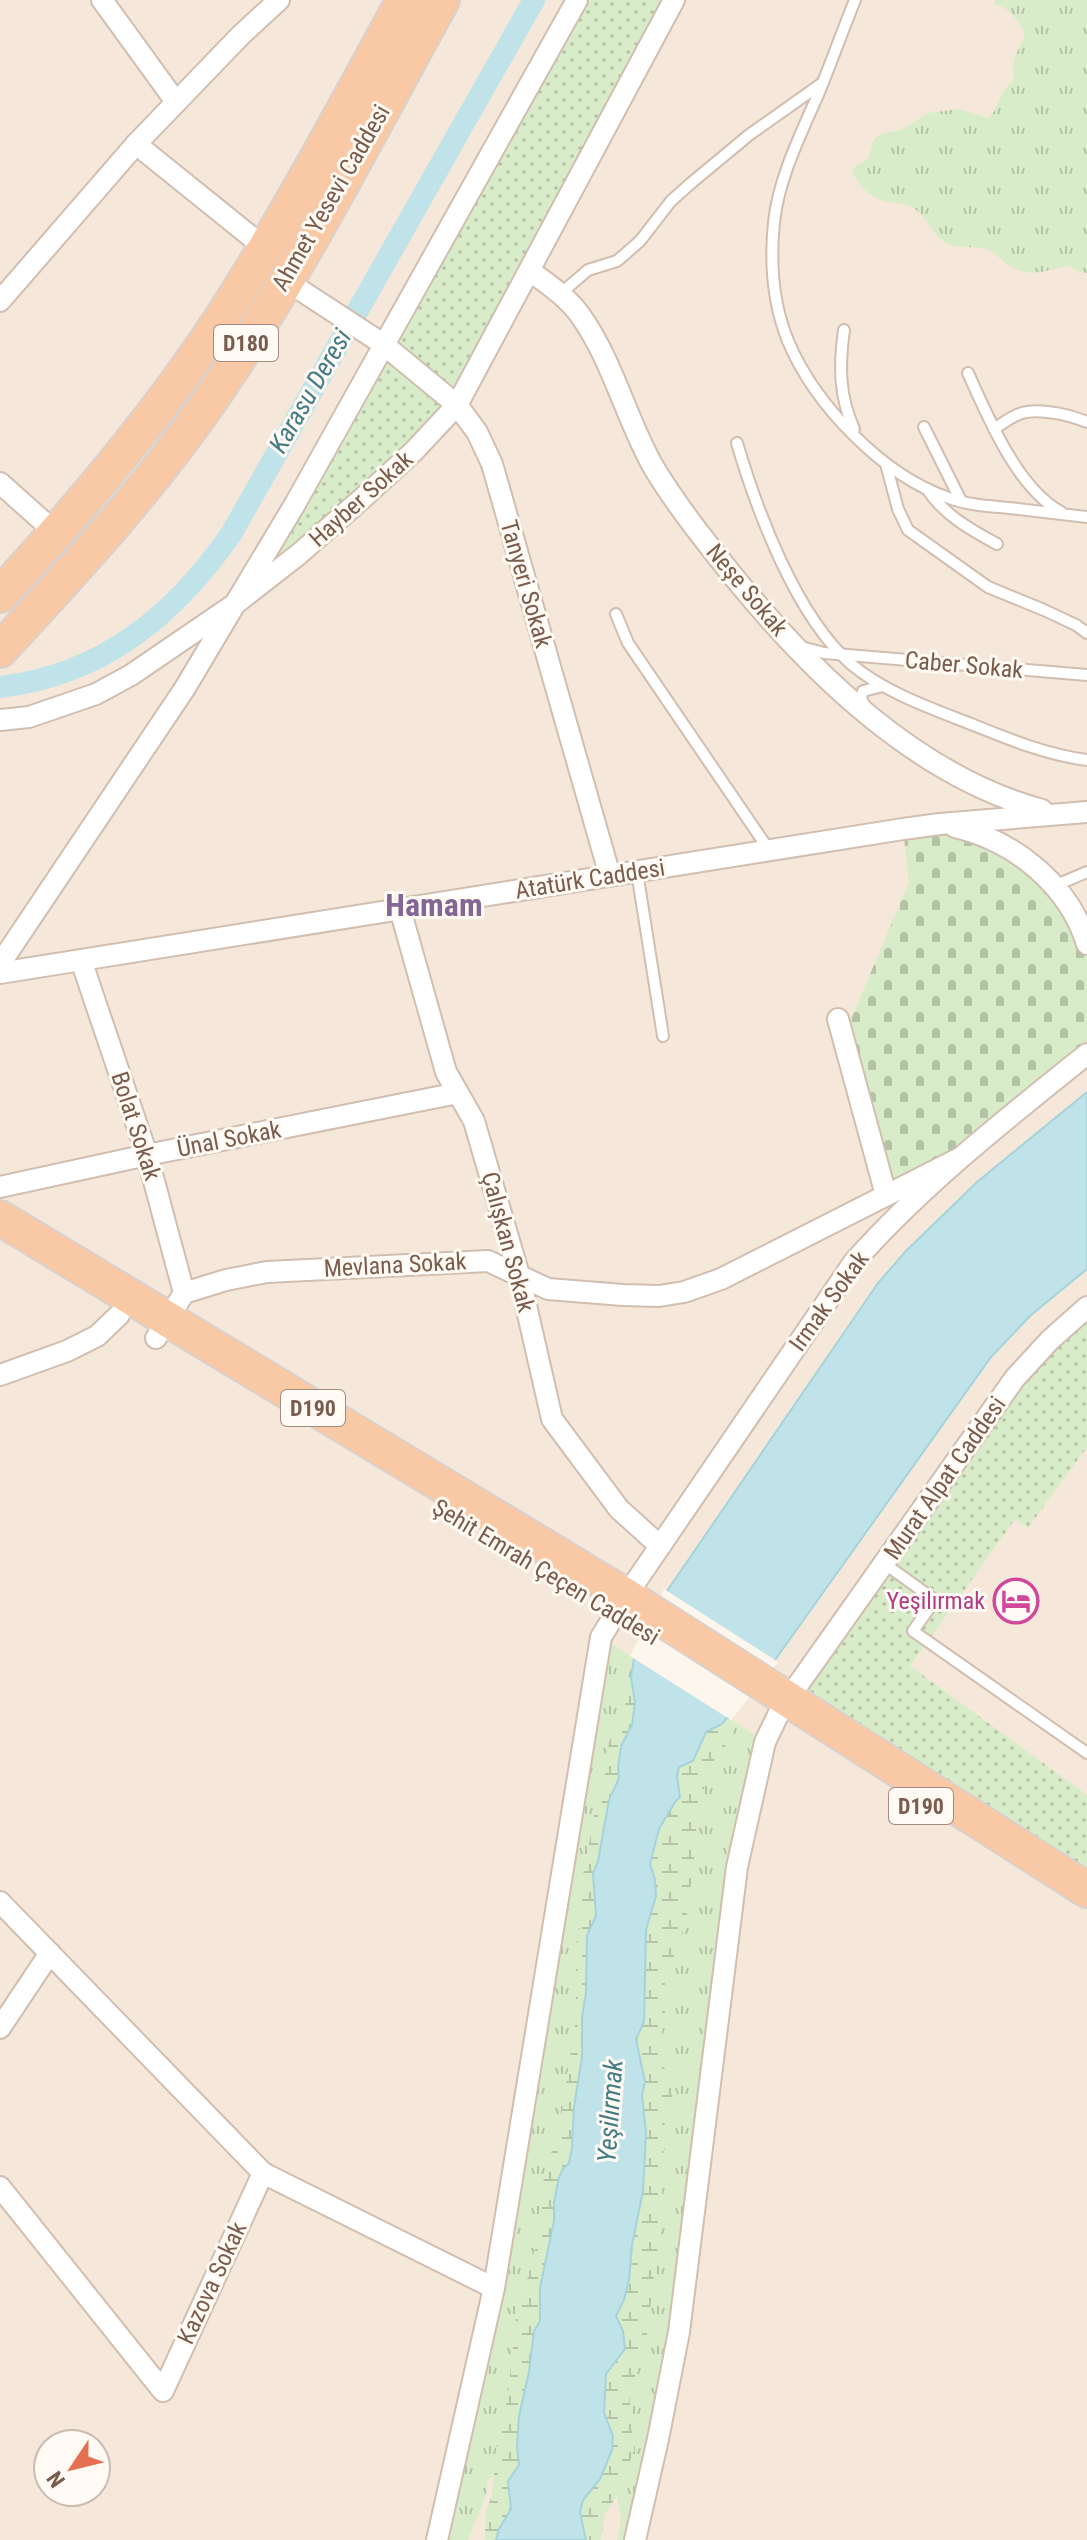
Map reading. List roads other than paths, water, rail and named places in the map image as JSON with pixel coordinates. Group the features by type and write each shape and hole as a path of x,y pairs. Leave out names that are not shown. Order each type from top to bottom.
{"highway":[{"name":"Ahmet Yesevi Caddesi","path":"0,595 56,533 182,375 224,315 309,174 404,0"},
{"name":"Ahmet Yesevi Caddesi","path":"0,650 83,560 211,399 285,280 442,0"},
{"name":"Şehit Emrah Çeçen Caddesi","path":"0,1218 169,1317 772,1699 1087,1913"},
{"name":"Şehit Emrah Çeçen Caddesi","path":"0,1241 119,1315 169,1317"},
{"name":"D190","path":"772,1699 1087,1890"}],"street":[{"path":"102,0 176,102"},
{"path":"0,301 136,144 279,0"},
{"path":"0,720 29,717 96,694 131,675 235,604 295,504 377,340 577,0"},
{"name":"Hayber Sokak","path":"0,964 185,688 235,604 299,554 365,496 414,451 457,405 674,0"},
{"path":"136,144 265,248"},
{"name":"Neşe Sokak","path":"530,271 560,294 578,313 592,334 638,435 670,492 785,638 869,714 929,761 1012,802 1058,814"},
{"name":"Tanyeri Sokak","path":"285,280 377,340 457,405 477,432 492,464 610,876"},
{"path":"0,483 56,533"},
{"name":"Atatürk Caddesi","path":"0,973 940,824 1087,812"},
{"path":"940,824 972,831 1003,844 1030,862 1054,886 1071,910 1087,944"},
{"name":"Çalışkan Sokak","path":"400,909 446,1072 474,1121 519,1275 552,1419 619,1509 660,1546"},
{"name":"Bolat Sokak","path":"81,960 147,1155 169,1317"},
{"path":"838,1019 886,1195"},
{"name":"Irmak Sokak","path":"437,2540 494,2288 601,1637 854,1262 883,1229 960,1158 1087,1054"},
{"name":"Ünal Sokak","path":"0,1187 458,1093"},
{"name":"Mevlana Sokak","path":"169,1317 226,1280 267,1272 488,1261 548,1289 659,1296 684,1292 721,1279 960,1158"},
{"name":"Murat Alpat Caddesi","path":"635,2540 679,2332 737,1867 772,1699 885,1564 1015,1378 1050,1340 1087,1307"},
{"path":"0,1375 67,1351 97,1336 119,1315"},
{"path":"0,1902 263,2173 494,2288"},
{"path":"0,2028 50,1953"},
{"name":"Kazova Sokak","path":"0,2187 163,2391 263,2173"}],"lane":[{"path":"855,0 791,159 777,204 772,274 787,339 824,399 858,438 886,463 927,489 961,501 1087,517"},
{"path":"560,294 588,270 617,261 640,241 671,201 690,184 749,135 823,83"},
{"path":"844,330 840,355 843,399 858,438"},
{"path":"968,373 1004,448 1046,502 1069,515"},
{"path":"994,429 1019,413 1029,412 1087,422"},
{"path":"924,427 961,501"},
{"name":"Neşe Sokak","path":"737,443 759,510 786,569 812,615 841,654 866,675 927,706 1004,737 1087,760"},
{"path":"886,463 898,509 908,530 988,587 1044,610 1087,633"},
{"path":"927,489 956,519 997,544"},
{"path":"616,614 628,643 769,850"},
{"name":"Caber Sokak","path":"785,638 814,652 1087,675"},
{"path":"869,714 862,701 862,692 885,686"},
{"path":"637,872 663,1036"},
{"path":"1054,886 1087,872"},
{"path":"885,1564 935,1600 913,1631 1087,1753"}],"water":[{"path":"1087,1092 1087,1269 1030,1316 991,1357 775,1660 722,1724 706,1732 693,1761 679,1767 680,1797 659,1829 650,1864 656,1896 646,1930 644,2022 636,2039 645,2082 642,2095 646,2133 643,2191 632,2245 629,2280 616,2316 623,2331 625,2349 606,2374 604,2413 613,2436 612,2450 600,2479 583,2500 580,2512 586,2540 496,2540 511,2509 508,2481 519,2465 519,2416 534,2331 540,2321 540,2288 554,2221 554,2202 559,2177 569,2163 572,2148 574,2107 582,2057 587,1935 596,1916 593,1874 609,1800 619,1778 621,1746 632,1725 635,1702 631,1678 634,1658 667,1591 878,1283 906,1251 977,1182"}],"waterway":[{"name":"Karasu Deresi","path":"0,687 71,670 103,655 160,615 209,564 231,534 534,0"}],"place":[{"name":"Yeşilırmak","path":"1016,1601"}],"district":[{"name":"Hamam","path":"434,905"}]}
